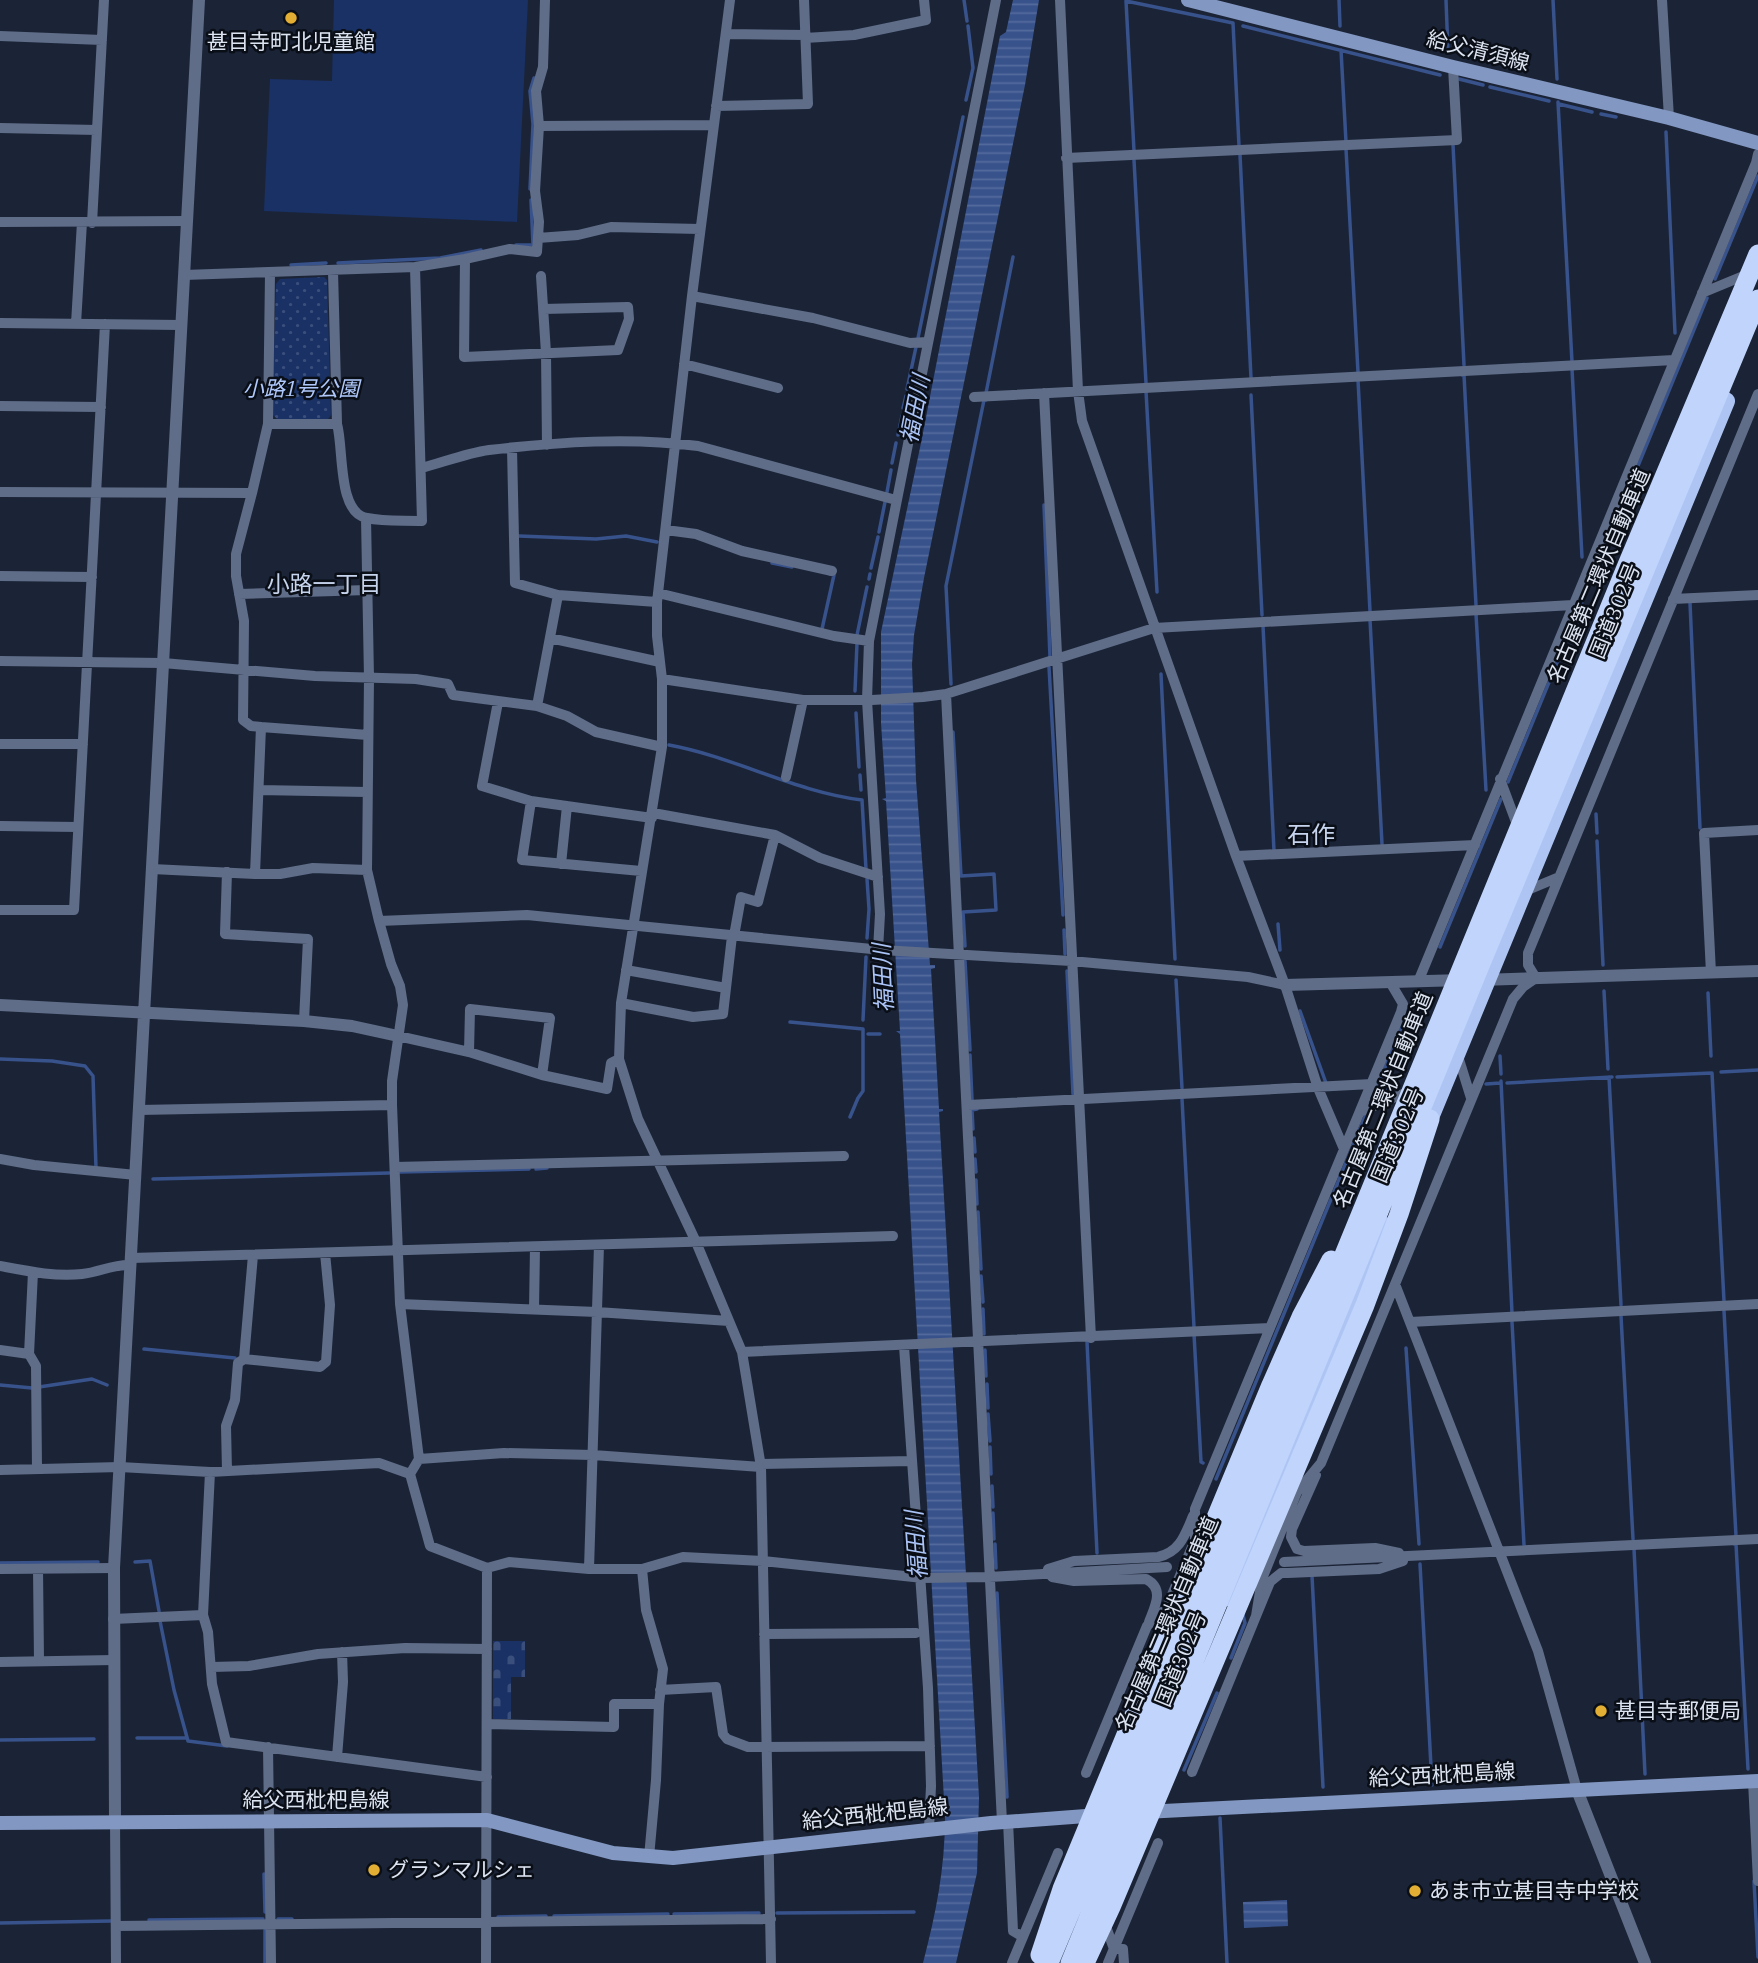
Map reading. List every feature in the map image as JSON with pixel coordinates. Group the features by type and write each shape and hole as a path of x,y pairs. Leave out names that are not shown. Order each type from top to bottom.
{"highway":[{"name":"名古屋第二環状自動車道","path":"1049,1963 1758,254"},
{"name":"名古屋第二環状自動車道","path":"1070,1963 1482,961 1758,299"},
{"name":"国道302号","path":"1079,1963 1758,323"},
{"path":"1085,1963 1365,1305 1399,1214 1430,1118"},
{"path":"1037,1963 1062,1889 1301,1317 1334,1253 1349,1232 1408,1168"}],"main road":[{"name":"給父清須線","path":"1188,0 1669,118 1758,146"},
{"name":"給父西枇杷島線","path":"0,1823 487,1821 613,1853 649,1857 692,1856 1001,1822 1143,1812 1755,1781"}],"street":[{"path":"76,324 97,130 104,0"},
{"path":"116,1963 114,1567 199,0"},
{"path":"184,275 415,267 466,260 510,249 537,252 535,191 539,126 536,91 543,67 545,0"},
{"path":"730,0 657,598 657,636 662,680 662,747 621,1003 618,1059 638,1119 696,1242 742,1352 761,1465 771,1963"},
{"path":"716,106 808,104 804,0"},
{"path":"726,34 854,35 926,20 924,0"},
{"path":"882,950 869,641 996,0"},
{"path":"1060,0 1078,391 1082,421 1236,856 1285,985 1318,1087 1344,1149"},
{"path":"1662,0 1669,118"},
{"path":"0,36 102,40"},
{"path":"1066,158 1457,140 1453,67"},
{"path":"539,126 714,125"},
{"path":"0,128 97,130"},
{"path":"1418,982 1756,163 1758,146"},
{"path":"0,222 187,221"},
{"path":"538,238 578,235 611,227 700,229"},
{"path":"466,260 464,357 618,350 629,319 628,307 543,309"},
{"path":"333,271 337,424 341,437 348,502 356,514 366,518 422,521 415,267"},
{"path":"1702,292 1758,270"},
{"path":"270,274 268,424 236,554 244,621 243,720 251,726 368,735"},
{"path":"541,276 546,353 547,445"},
{"path":"692,296 813,318 910,343 928,342"},
{"path":"0,323 181,324"},
{"path":"0,909 74,910 105,324"},
{"path":"974,397 1674,360"},
{"path":"684,365 778,388"},
{"path":"1044,393 1091,1338"},
{"path":"1536,978 1528,965 1528,953 1758,394"},
{"path":"0,406 101,407"},
{"path":"268,424 337,424"},
{"path":"422,468 487,450 596,442 676,443 698,446 896,500"},
{"path":"512,449 515,583 558,595 657,598 869,641"},
{"path":"0,492 252,493"},
{"path":"366,518 369,678 367,870 403,1005 392,1081 400,1304 419,1459 410,1475 429,1546 487,1568 509,1562 589,1569 642,1569 684,1557 763,1561 921,1578 1167,1567"},
{"path":"666,530 696,534 742,551 832,570"},
{"path":"0,576 92,577"},
{"path":"239,594 367,590"},
{"path":"537,706 558,595"},
{"path":"1672,598 1758,595"},
{"path":"662,680 803,699 923,697 946,694 1154,628 1573,605"},
{"path":"550,638 660,662"},
{"path":"0,662 163,663 244,671 416,679 448,684 453,695 537,706 567,716 596,732 662,747"},
{"path":"946,694 1001,1822 1013,1931 1023,1937"},
{"path":"786,777 803,699"},
{"path":"498,702 482,786 531,801 775,835 820,858 878,877"},
{"path":"255,874 261,727"},
{"path":"0,744 83,744"},
{"path":"1500,779 1533,868"},
{"path":"259,790 368,792"},
{"path":"531,801 522,860 641,871"},
{"path":"561,864 567,806"},
{"path":"0,826 78,827"},
{"path":"1711,973 1704,833 1758,830"},
{"path":"621,1003 693,1017 723,1014 741,897 758,902 775,835"},
{"path":"1236,856 1475,845"},
{"path":"152,869 255,874 280,874 313,868 367,870"},
{"path":"227,872 225,934 308,939 304,1021"},
{"path":"1523,893 1559,877"},
{"path":"379,921 527,915 882,950 1071,961 1248,977 1285,985 1758,971"},
{"path":"626,970 726,988"},
{"path":"1417,1556 1375,1548 1304,1551 1297,1549 1291,1537 1292,1529 1513,999 1523,987 1536,978"},
{"path":"1035,1573 1074,1561 1168,1555 1182,1542 1403,1004 1390,982"},
{"path":"0,1005 304,1021 352,1026 469,1052 542,1075 607,1089 611,1063 618,1059"},
{"path":"469,1052 470,1009 550,1018 542,1075"},
{"path":"1457,1052 1471,1098"},
{"path":"1360,1112 1448,1074"},
{"path":"968,1105 1372,1084"},
{"path":"139,1110 392,1105"},
{"path":"395,1167 844,1156"},
{"path":"0,1160 34,1166 136,1175"},
{"path":"0,1266 33,1272 83,1274 131,1262 253,1255 893,1236"},
{"path":"589,1569 599,1245"},
{"path":"534,1309 535,1247"},
{"path":"227,1471 226,1426 235,1400 238,1363 244,1359 320,1367 326,1362 330,1305 325,1253"},
{"path":"244,1359 253,1255"},
{"path":"33,1272 29,1354 36,1366 37,1469"},
{"path":"1395,1284 1538,1651 1577,1790 1646,1963"},
{"path":"400,1304 597,1312 729,1321"},
{"path":"1410,1322 1758,1304"},
{"path":"742,1352 1270,1328"},
{"path":"906,1346 911,1461 928,1688 930,1829"},
{"path":"0,1350 29,1354"},
{"path":"419,1459 504,1453 593,1455 761,1465 911,1461"},
{"path":"1256,1616 1262,1579 1297,1492 1321,1462"},
{"path":"0,1470 120,1467 210,1472 379,1463 410,1475"},
{"path":"210,1472 203,1615 208,1632 212,1684 226,1742 487,1777"},
{"path":"1147,1626 1166,1609 1195,1540 1195,1509"},
{"path":"1284,1562 1758,1539"},
{"path":"1192,1772 1270,1583 1281,1573 1379,1569 1417,1556"},
{"path":"0,1569 114,1567"},
{"path":"486,1963 487,1568"},
{"path":"38,1569 39,1661"},
{"path":"642,1569 646,1610 663,1669 649,1857"},
{"path":"1035,1573 1074,1581 1146,1579 1158,1590 1158,1599 1086,1773"},
{"path":"113,1619 203,1615"},
{"path":"764,1634 916,1633"},
{"path":"212,1667 249,1666 318,1654 405,1648 487,1649"},
{"path":"337,1757 343,1682 342,1653"},
{"path":"0,1662 114,1660"},
{"path":"1197,1680 1233,1672"},
{"path":"1127,1674 1179,1724"},
{"path":"660,1690 716,1687 723,1734 727,1739 748,1747 930,1746"},
{"path":"487,1724 614,1727 614,1704 659,1704"},
{"path":"268,1748 271,1963"},
{"path":"1755,1781 1758,1881"},
{"path":"1108,1963 1158,1843"},
{"path":"1012,1963 1058,1853"},
{"path":"1100,1912 1114,1949"},
{"path":"116,1926 771,1919"},
{"path":"1114,1949 1124,1949 1124,1963"}],"green space":[{"path":"334,0 528,0 517,222 264,211 270,79 332,81"},
{"name":"小路1号公園","path":"324,277 327,280 331,415 328,419 277,419 272,414 276,284 280,279"},
{"path":"493,1641 525,1641 525,1677 511,1677 511,1719 493,1719"}],"shaded area":[{"path":"1013,0 1039,0 1025,85 924,578 912,664 916,780 930,965 935,965 935,968 931,969 939,1109 943,1109 939,1112 979,1797 977,1873 956,1963 923,1963 939,1891 945,1817 900,1034 896,1031 900,1031 886,801 882,799 886,798 881,723 881,632 921,443 1000,36 1006,32"},
{"path":"1287,1900 1288,1926 1244,1928 1243,1902"}],"waterway":[{"path":"964,0 967,21"},
{"path":"1339,0 1340,26"},
{"path":"1446,0 1448,52"},
{"path":"1553,0 1557,79"},
{"path":"1134,151 1126,1 1233,23 1239,146"},
{"path":"966,100 973,68 968,26"},
{"path":"1243,26 1440,75"},
{"path":"1341,50 1346,142"},
{"path":"530,189 533,124 530,91 534,78"},
{"path":"1459,79 1483,85"},
{"path":"1490,87 1549,101"},
{"path":"1558,102 1572,362"},
{"path":"1559,104 1592,112"},
{"path":"1601,114 1616,117"},
{"path":"918,338 963,117"},
{"path":"1666,132 1675,333"},
{"path":"1453,145 1464,365"},
{"path":"1346,149 1358,372"},
{"path":"1240,155 1251,378"},
{"path":"1134,160 1146,383"},
{"path":"1715,279 1758,176"},
{"path":"516,245 533,245 531,200"},
{"path":"338,263 440,258 481,250"},
{"path":"986,393 1013,257"},
{"path":"291,265 326,263"},
{"path":"1508,782 1707,298"},
{"name":"福田川","path":"907,389 916,347"},
{"path":"1572,369 1582,557"},
{"path":"1462,375 1476,605"},
{"path":"1358,380 1370,611"},
{"path":"1146,391 1157,592"},
{"path":"1251,395 1262,615"},
{"name":"福田川","path":"903,408 906,396"},
{"path":"951,684 946,586 986,400"},
{"name":"福田川","path":"898,435 902,416"},
{"name":"福田川","path":"892,463 896,443"},
{"path":"887,492 891,470"},
{"path":"879,532 885,502"},
{"path":"1044,505 1050,657"},
{"path":"519,536 596,539 626,536 657,542"},
{"path":"871,568 878,537"},
{"path":"772,563 792,567"},
{"path":"822,629 834,575 830,574"},
{"path":"869,579 870,574"},
{"path":"857,635 867,587"},
{"path":"1690,603 1700,828"},
{"path":"1476,614 1486,790"},
{"path":"1370,620 1382,844"},
{"path":"1263,626 1274,851"},
{"path":"855,691 857,643"},
{"path":"1049,667 1063,915"},
{"path":"1161,674 1175,959"},
{"path":"856,713 859,767"},
{"path":"953,732 961,876 994,874 996,910 963,912 965,946"},
{"path":"669,745 693,750 813,790 862,800"},
{"path":"860,775 861,790"},
{"path":"1440,947 1501,799"},
{"path":"862,800 866,869"},
{"path":"1596,814 1597,833"},
{"path":"1597,841 1603,965"},
{"name":"福田川","path":"867,879 867,938"},
{"path":"1278,924 1280,950"},
{"path":"1064,930 1065,954"},
{"name":"福田川","path":"863,1020 866,957"},
{"path":"965,961 970,1050"},
{"path":"1067,971 1073,1094"},
{"path":"1176,980 1182,1088"},
{"path":"1604,991 1608,1069"},
{"path":"1708,993 1711,1056"},
{"path":"1300,1011 1326,1083"},
{"path":"1373,1097 1404,1020"},
{"path":"790,1022 863,1029 863,1091 850,1117"},
{"path":"868,1034 880,1034"},
{"path":"970,1055 972,1100"},
{"path":"1500,1056 1501,1074"},
{"path":"0,1059 52,1061 85,1066 93,1076 96,1168"},
{"path":"1721,1072 1758,1070"},
{"path":"1617,1077 1712,1073 1724,1301"},
{"path":"1609,1077 1621,1305"},
{"path":"1507,1083 1612,1077"},
{"path":"1501,1081 1512,1313"},
{"path":"1486,1084 1500,1083"},
{"path":"1375,1096 1389,1089"},
{"path":"1182,1099 1194,1327"},
{"path":"973,1129 972,1110 977,1109"},
{"path":"1216,1479 1366,1114"},
{"path":"974,1138 975,1152"},
{"path":"975,1159 976,1172"},
{"path":"536,1169 547,1168"},
{"path":"400,1172 529,1169"},
{"path":"153,1179 389,1173"},
{"path":"976,1180 977,1204"},
{"path":"978,1212 981,1269"},
{"path":"981,1276 983,1302"},
{"path":"983,1309 984,1334"},
{"path":"1724,1311 1736,1536"},
{"path":"1621,1316 1633,1539"},
{"path":"1512,1322 1524,1545"},
{"path":"1194,1334 1203,1463"},
{"path":"1087,1342 1097,1553"},
{"path":"1406,1348 1419,1544"},
{"path":"144,1349 235,1358"},
{"path":"985,1350 986,1376"},
{"path":"39,1387 92,1379 107,1385"},
{"path":"987,1384 988,1408"},
{"path":"0,1385 32,1388"},
{"path":"988,1414 990,1441"},
{"path":"990,1447 991,1474"},
{"path":"992,1486 993,1507"},
{"path":"993,1513 994,1539"},
{"path":"995,1544 996,1568"},
{"path":"1734,1544 1748,1769"},
{"path":"1634,1549 1645,1774"},
{"path":"135,1562 150,1561 159,1611"},
{"path":"0,1563 98,1562"},
{"path":"1420,1564 1432,1785"},
{"path":"1312,1576 1323,1787"},
{"path":"997,1593 1007,1797"},
{"path":"1231,1658 1245,1623 1243,1615"},
{"path":"160,1621 188,1741 227,1746"},
{"path":"1184,1770 1217,1693"},
{"path":"137,1738 187,1738"},
{"path":"0,1740 94,1739"},
{"path":"1220,1818 1227,1963"},
{"path":"264,1874 265,1912"},
{"path":"1754,1881 1758,1957"},
{"path":"777,1913 914,1912"},
{"path":"674,1914 759,1913"},
{"path":"554,1916 668,1914"},
{"path":"498,1917 546,1916"},
{"path":"149,1920 263,1919"},
{"path":"278,1919 292,1919"},
{"path":"0,1923 111,1921"},
{"path":"265,1930 265,1963"}],"place":[{"name":"甚目寺町北児童館","path":"291,18"},
{"name":"甚目寺郵便局","path":"1601,1711"},
{"name":"グランマルシェ","path":"374,1870"},
{"name":"あま市立甚目寺中学校","path":"1415,1891"}],"district":[{"name":"小路一丁目","path":"324,584"},
{"name":"石作","path":"1311,835"}]}
